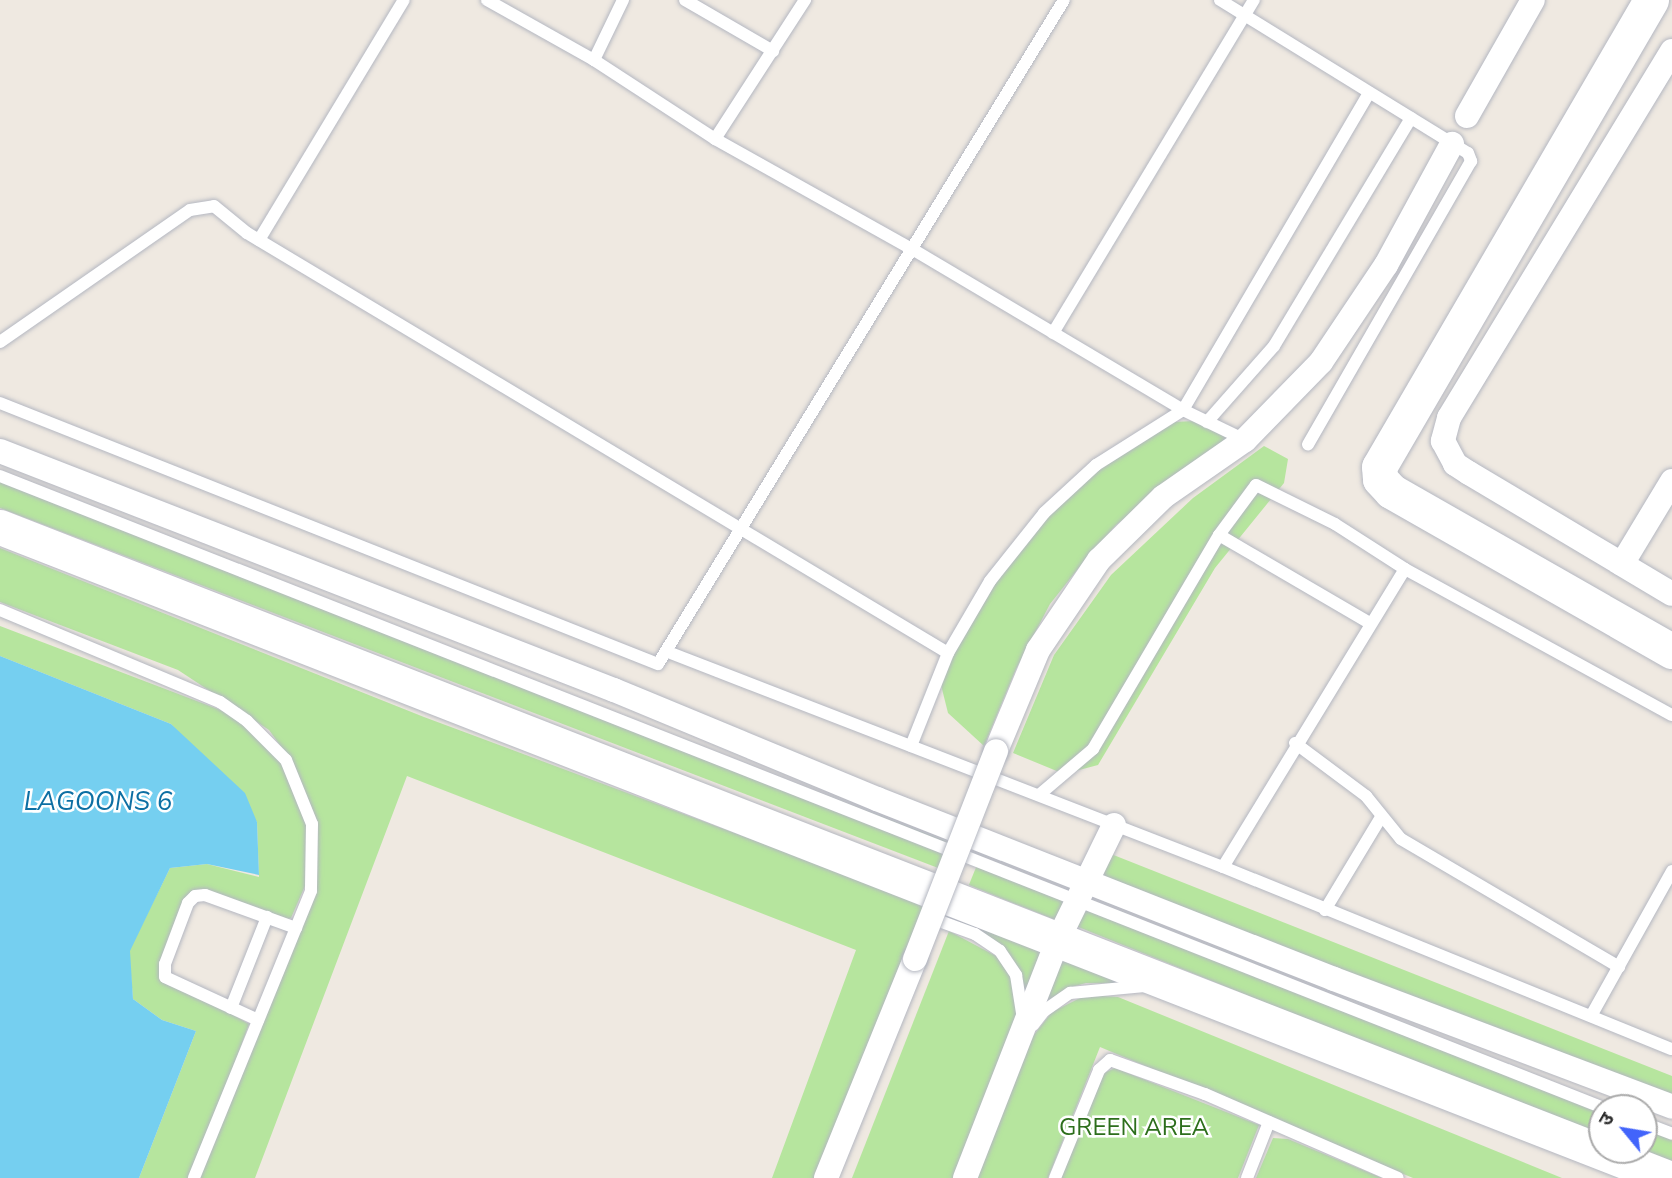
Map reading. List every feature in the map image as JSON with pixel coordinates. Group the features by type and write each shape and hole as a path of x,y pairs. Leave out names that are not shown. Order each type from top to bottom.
{"street":[{"path":"826,1178 1038,650 1099,560 1163,497 1245,440 1321,362 1386,265 1533,0"},
{"path":"1651,0 1384,454 1380,479 1391,491 1672,651"},
{"path":"1672,51 1444,432 1443,441 1455,464 1672,594"},
{"path":"0,451 1083,889 1672,1107"},
{"path":"1622,564 1672,481"},
{"path":"0,527 1057,942 1668,1178"},
{"path":"965,1178 1057,942 1114,825"}],"lane":[{"path":"259,240 404,0"},
{"path":"488,0 594,60 715,139 912,249 1183,410 1245,440"},
{"path":"594,60 624,0"},
{"path":"685,0 773,51"},
{"path":"715,139 805,0"},
{"path":"0,403 651,663 661,662 1064,0"},
{"path":"1220,0 1411,118 1460,130 1471,161 1308,444"},
{"path":"1053,333 1254,0"},
{"path":"911,746 948,653 990,582 1044,513 1096,465 1183,410 1369,93"},
{"path":"1206,422 1275,346 1411,118"},
{"path":"0,342 196,207 214,206 259,240 948,653"},
{"path":"0,476 1083,889 1588,1101"},
{"path":"1039,795 1093,749 1219,535 1256,485 1335,524 1405,569 1672,715"},
{"path":"1219,535 1368,622"},
{"path":"1223,867 1368,622 1405,569"},
{"path":"0,610 219,702 247,721 286,760 312,824 311,891 194,1178"},
{"path":"668,652 1223,867 1672,1049"},
{"path":"1295,743 1349,781 1401,839 1619,967"},
{"path":"1325,910 1381,817"},
{"path":"1591,1016 1672,871"},
{"path":"258,1020 165,977 165,964 188,903 195,896 205,895 296,928"},
{"path":"231,1008 267,918"},
{"path":"931,918 975,934 1000,951 1016,975 1023,1001 1020,1042"},
{"path":"1020,1042 1044,1011 1070,993 1173,985"},
{"path":"1055,1178 1099,1070 1110,1060 1131,1064 1398,1178"},
{"path":"1247,1178 1269,1122"}],"green space":[{"path":"1195,421 1233,436 1116,525 1085,560 1050,604 1016,669 984,746 948,713 941,685 944,670 1018,545 1096,467 1172,422"},
{"path":"1264,446 1288,459 1284,483 1215,568 1098,765 1064,774 1013,753 1054,655 1111,575 1193,498"},
{"path":"0,478 949,842 939,869 0,508"},
{"path":"0,548 424,717 925,904 819,1178 772,1178 856,950 407,776 255,1178 198,1178 300,928 317,822 287,755 269,730 178,670 0,602"},
{"path":"0,626 231,714 279,758 305,813 309,838 305,886 291,918 281,921 194,893 162,974 249,1024 193,1178 139,1178 196,1031 162,1020 133,999 129,951 170,868 207,864 259,877 257,822 171,724 0,656"},
{"path":"1111,854 1672,1076 1672,1103 1658,1098 1658,1094 1649,1094 1093,879"},
{"path":"979,860 1076,899 1066,924 969,885"},
{"path":"1083,903 1588,1107 1588,1133 1074,925"},
{"path":"961,907 1051,947 1026,1002 1002,950 954,924"},
{"path":"949,931 996,956 1010,975 1017,1006 1014,1030 957,1178 852,1178"},
{"path":"1056,950 1151,984 1086,983 1068,988 1037,1011"},
{"path":"1086,995 1118,997 1562,1178 1413,1178 1100,1047 1048,1178 977,1178 1029,1041 1052,1012"},
{"name":"GREEN AREA","path":"1115,1068 1259,1125 1238,1178 1060,1178 1104,1073"},
{"path":"1658,1131 1672,1136 1672,1161 1658,1156"},
{"name":"GREEN AREA","path":"1273,1138 1288,1139 1382,1178 1256,1178"}],"water":[{"name":"LAGOONS 6","path":"0,656 171,724 245,793 257,822 259,875 207,864 170,868 130,951 133,999 162,1020 196,1031 139,1178 0,1178"}]}
